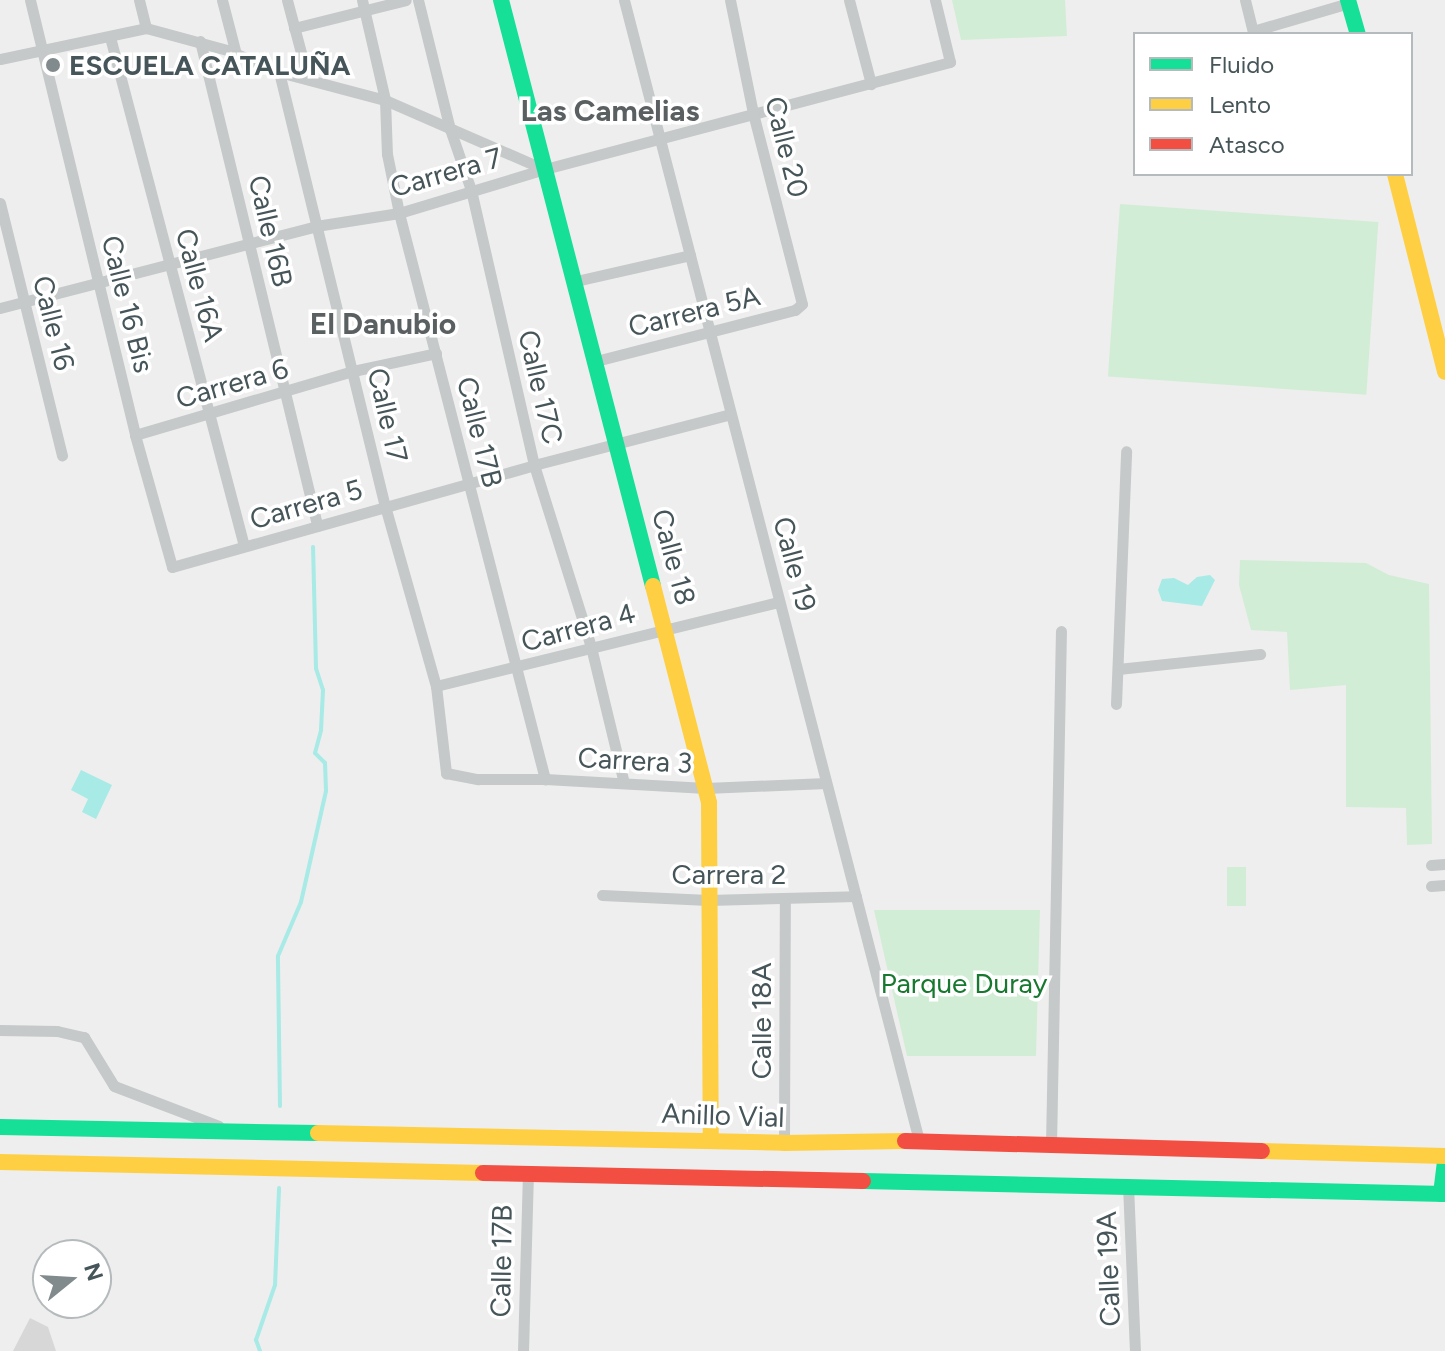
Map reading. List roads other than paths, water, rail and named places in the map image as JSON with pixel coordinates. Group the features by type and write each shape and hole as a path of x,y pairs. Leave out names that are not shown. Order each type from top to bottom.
{"main road":[{"name":"Calle 18","path":"501,0 709,803 711,1139"},
{"path":"1349,2 1357,32"},
{"path":"1396,176 1445,372"},
{"name":"Anillo Vial","path":"0,1127 711,1139 784,1143 919,1141 1445,1158"},
{"path":"0,1162 1443,1194 1445,1158"}],"street":[{"path":"30,0 41,51"},
{"path":"139,0 146,28"},
{"path":"222,0 236,54"},
{"path":"287,0 308,79"},
{"path":"294,28 363,6 406,0"},
{"name":"Calle 17C","path":"418,0 450,129 471,190 534,465 591,647 624,783"},
{"name":"Calle 19","path":"624,0 919,1141"},
{"name":"Calle 20","path":"730,0 753,113 802,304"},
{"path":"849,0 871,84"},
{"name":"Carrera 7","path":"0,308 316,226 399,213 659,137 950,62 935,0"},
{"path":"1245,0 1253,31 1349,2"},
{"name":"Calle 17B","path":"363,6 385,100 387,154 399,213 545,779"},
{"path":"0,59 146,28 200,41 279,72 385,100 545,169"},
{"name":"Calle 16A","path":"110,37 244,546"},
{"name":"Calle 16B","path":"200,41 317,526"},
{"name":"Calle 16 Bis","path":"41,51 135,435 172,567"},
{"name":"Calle 17","path":"279,72 385,506 436,686 444,769"},
{"name":"Calle 16","path":"0,203 62,455"},
{"path":"576,281 690,255"},
{"name":"Carrera 5A","path":"596,361 795,310 802,304"},
{"name":"Carrera 6","path":"135,435 353,371 436,353"},
{"name":"Carrera 5","path":"172,567 534,465 731,414"},
{"path":"1116,704 1126,451"},
{"name":"Carrera 4","path":"436,686 779,602"},
{"path":"1051,1145 1061,631"},
{"path":"1118,669 1260,654"},
{"name":"Carrera 3","path":"444,769 449,775 478,779 545,779 706,788 826,783"},
{"path":"1431,865 1445,864"},
{"path":"1431,886 1445,885"},
{"name":"Carrera 2","path":"602,895 708,900 856,896"},
{"name":"Calle 18A","path":"784,1143 785,900"},
{"path":"0,1030 57,1031 84,1037 114,1086 231,1131"},
{"name":"Calle 17B","path":"523,1351 528,1172"},
{"name":"Calle 19A","path":"1128,1185 1135,1351"}],"water":[{"path":"1210,575 1215,580 1202,606 1162,601 1158,590 1162,579 1174,578 1188,585 1197,577"},
{"path":"81,770 112,785 96,819 82,812 88,799 71,790"}],"waterway":[{"path":"280,1106 278,956 301,902 326,791 325,763 315,753 321,730 323,690 316,668 313,547"},
{"path":"260,1351 256,1340 275,1285 279,1188"}],"place":[{"name":"ESCUELA CATALUÑA","path":"53,65"}],"district":[{"name":"Las Camelias","path":"610,111"},
{"name":"El Danubio","path":"383,324"}],"park label":[{"name":"Parque Duray","path":"964,983"}]}
